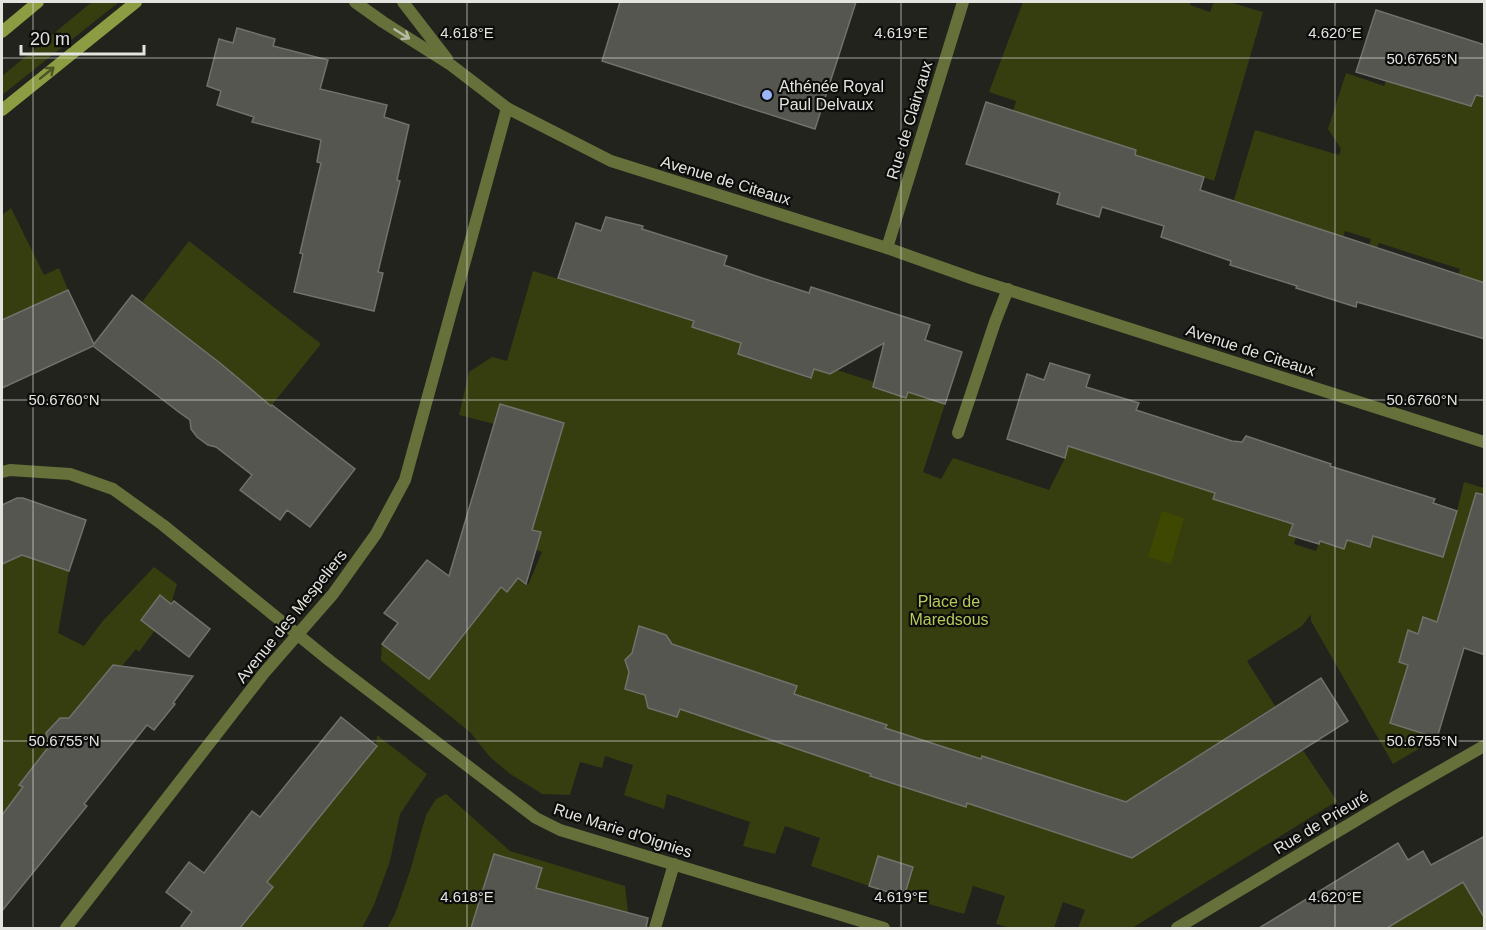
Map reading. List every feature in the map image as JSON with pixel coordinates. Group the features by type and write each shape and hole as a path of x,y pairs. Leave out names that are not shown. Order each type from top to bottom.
{"main road":[{"path":"2,32 38,2"},
{"path":"2,110 136,2"}],"street":[{"name":"Avenue de Citeaux","path":"355,2 451,65 507,108 611,161 1485,442"},
{"name":"Avenue de Citeaux","path":"403,2 451,65"},
{"name":"Rue de Clairvaux","path":"886,248 963,2"},
{"name":"Avenue des Mespeliers","path":"66,928 264,673 333,594 376,534 405,480 507,108"},
{"path":"958,433 1008,289"},
{"name":"Rue Marie d'Oignies","path":"2,471 70,474 113,489 163,525 330,661 536,818 560,830 885,928"},
{"name":"Rue de Prieuré","path":"1177,928 1395,797 1485,746"},
{"path":"655,928 674,864"}],"green space":[{"path":"92,2 119,2 2,95 2,76"},
{"path":"1023,2 1191,2 1190,5 1210,12 1214,2 1229,2 1263,12 1214,181 1177,168 1134,159 1136,150 1067,128 1011,119 1016,101 989,92"},
{"path":"1346,73 1384,86 1388,76 1417,89 1470,106 1476,95 1484,97 1484,286 1457,278 1460,269 1379,243 1374,254 1367,252 1371,239 1345,231 1341,244 1233,203 1255,130 1339,155 1341,149 1328,129"},
{"path":"11,208 44,275 59,268 68,290 2,320 2,215"},
{"path":"189,241 321,344 271,406 142,302"},
{"name":"Place de Maredsous","path":"533,271 683,318 696,316 693,327 722,337 744,333 738,354 756,360 795,357 790,372 810,379 814,369 830,374 837,370 874,382 873,388 906,398 910,387 919,395 945,404 923,472 941,479 953,458 1049,490 1065,458 1070,440 1120,463 1215,493 1214,499 1295,515 1289,535 1296,537 1294,544 1316,551 1320,541 1344,548 1347,540 1369,547 1374,536 1438,555 1457,511 1464,482 1484,488 1484,557 1437,622 1423,618 1418,634 1408,631 1399,661 1408,665 1437,738 1393,764 1311,621 1311,614 1302,626 1247,661 1275,706 1123,804 983,756 981,759 885,728 886,724 794,695 797,686 672,645 666,635 639,627 632,653 626,660 629,672 625,689 645,695 649,708 677,717 680,709 871,774 870,777 965,806 967,802 1131,858 1302,749 1337,801 1132,928 1078,928 1085,910 1063,902 1054,928 1011,928 996,924 1005,896 973,886 964,914 904,897 878,857 869,886 811,866 820,838 785,826 775,854 743,846 750,822 667,794 664,809 624,795 633,765 605,756 602,768 580,762 570,795 542,794 509,773 490,757 470,732 381,660 382,644 429,679 501,587 507,591 518,578 528,585 542,552 536,550 541,532 532,529 564,423 500,404 494,424 459,415 469,372 492,357 507,361"},
{"path":"22,555 69,571 58,633 84,646 102,622 154,567 177,584 171,604 160,595 155,630 139,652 136,649 122,666 113,665 102,678 104,687 85,700 69,718 60,718 46,733 52,751 33,767 19,784 23,787 2,818 2,564"},
{"path":"377,735 427,774 400,814 390,861 374,905 362,928 240,928 273,887 267,882 376,747"},
{"path":"446,794 510,851 625,886 628,912 594,904 588,928 524,928 542,868 494,854 471,928 387,928 395,914 410,871 426,815 436,799"},
{"path":"1459,875 1478,909 1484,905 1484,928 1387,928 1433,900"}],"shaded area":[{"path":"1162,511 1184,518 1171,564 1148,557"}],"building":[{"name":"Athénée Royal Paul Delvaux","path":"620,2 856,2 815,129 602,61"},
{"path":"1376,10 1485,45 1485,97 1476,95 1471,106 1356,72"},
{"path":"237,28 275,39 273,46 328,60 320,89 387,105 384,117 409,125 397,180 400,181 378,272 383,273 374,311 294,292 303,254 300,253 321,163 317,162 321,140 252,122 254,117 217,105 221,91 207,86 219,39 233,43"},
{"path":"986,102 1136,150 1135,155 1204,177 1200,190 1485,283 1485,339 1357,302 1356,307 1296,288 1297,286 1230,265 1231,261 1161,237 1164,226 1102,207 1099,217 1057,204 1060,193 966,164"},
{"path":"606,217 643,226 642,229 727,256 724,265 762,278 809,293 811,287 930,325 925,340 962,352 945,404 908,392 906,398 873,387 884,343 830,374 814,369 811,378 738,354 741,343 692,327 694,321 558,278 576,223 601,231"},
{"path":"68,290 94,344 132,295 271,406 355,469 310,527 287,510 280,520 240,490 252,475 216,447 208,445 197,437 191,429 190,420 93,346 2,388 2,320"},
{"path":"1050,363 1090,375 1086,387 1139,403 1136,410 1232,441 1242,442 1246,436 1331,464 1330,466 1435,499 1433,503 1457,511 1443,557 1373,536 1370,547 1347,540 1344,549 1320,541 1319,544 1289,535 1293,524 1213,499 1215,493 1068,446 1065,458 1007,439 1027,374 1044,380"},
{"path":"500,404 564,423 532,530 541,532 526,584 518,578 507,592 501,587 429,679 382,644 398,623 384,613 427,560 449,576"},
{"path":"1476,493 1485,495 1485,655 1464,648 1437,738 1390,723 1408,665 1399,662 1408,630 1418,634 1423,617 1437,622"},
{"path":"17,498 23,498 86,520 69,571 22,555 2,564 2,505"},
{"path":"160,595 171,604 174,601 210,629 189,657 141,620"},
{"path":"639,626 666,635 672,644 797,686 794,694 887,725 885,728 1126,802 1321,678 1348,721 1132,858 967,803 966,807 870,776 871,774 680,709 677,717 648,708 645,695 625,689 629,672 625,660 632,653"},
{"path":"113,665 193,676 173,703 175,704 154,730 147,725 84,804 87,806 2,911 2,815 23,787 19,785 50,745 46,733 60,718 69,718"},
{"path":"341,717 377,746 267,882 273,887 240,928 180,928 192,912 166,892 189,862 204,873 252,811 260,817"},
{"path":"1485,836 1485,919 1463,882 1387,928 1259,928 1398,843 1408,860 1423,851 1431,865"},
{"path":"494,854 542,868 536,888 648,918 646,928 471,928"},
{"path":"878,856 913,867 904,897 869,886"}],"place":[{"name":"Athénée Royal Paul Delvaux","path":"767,95"}]}
